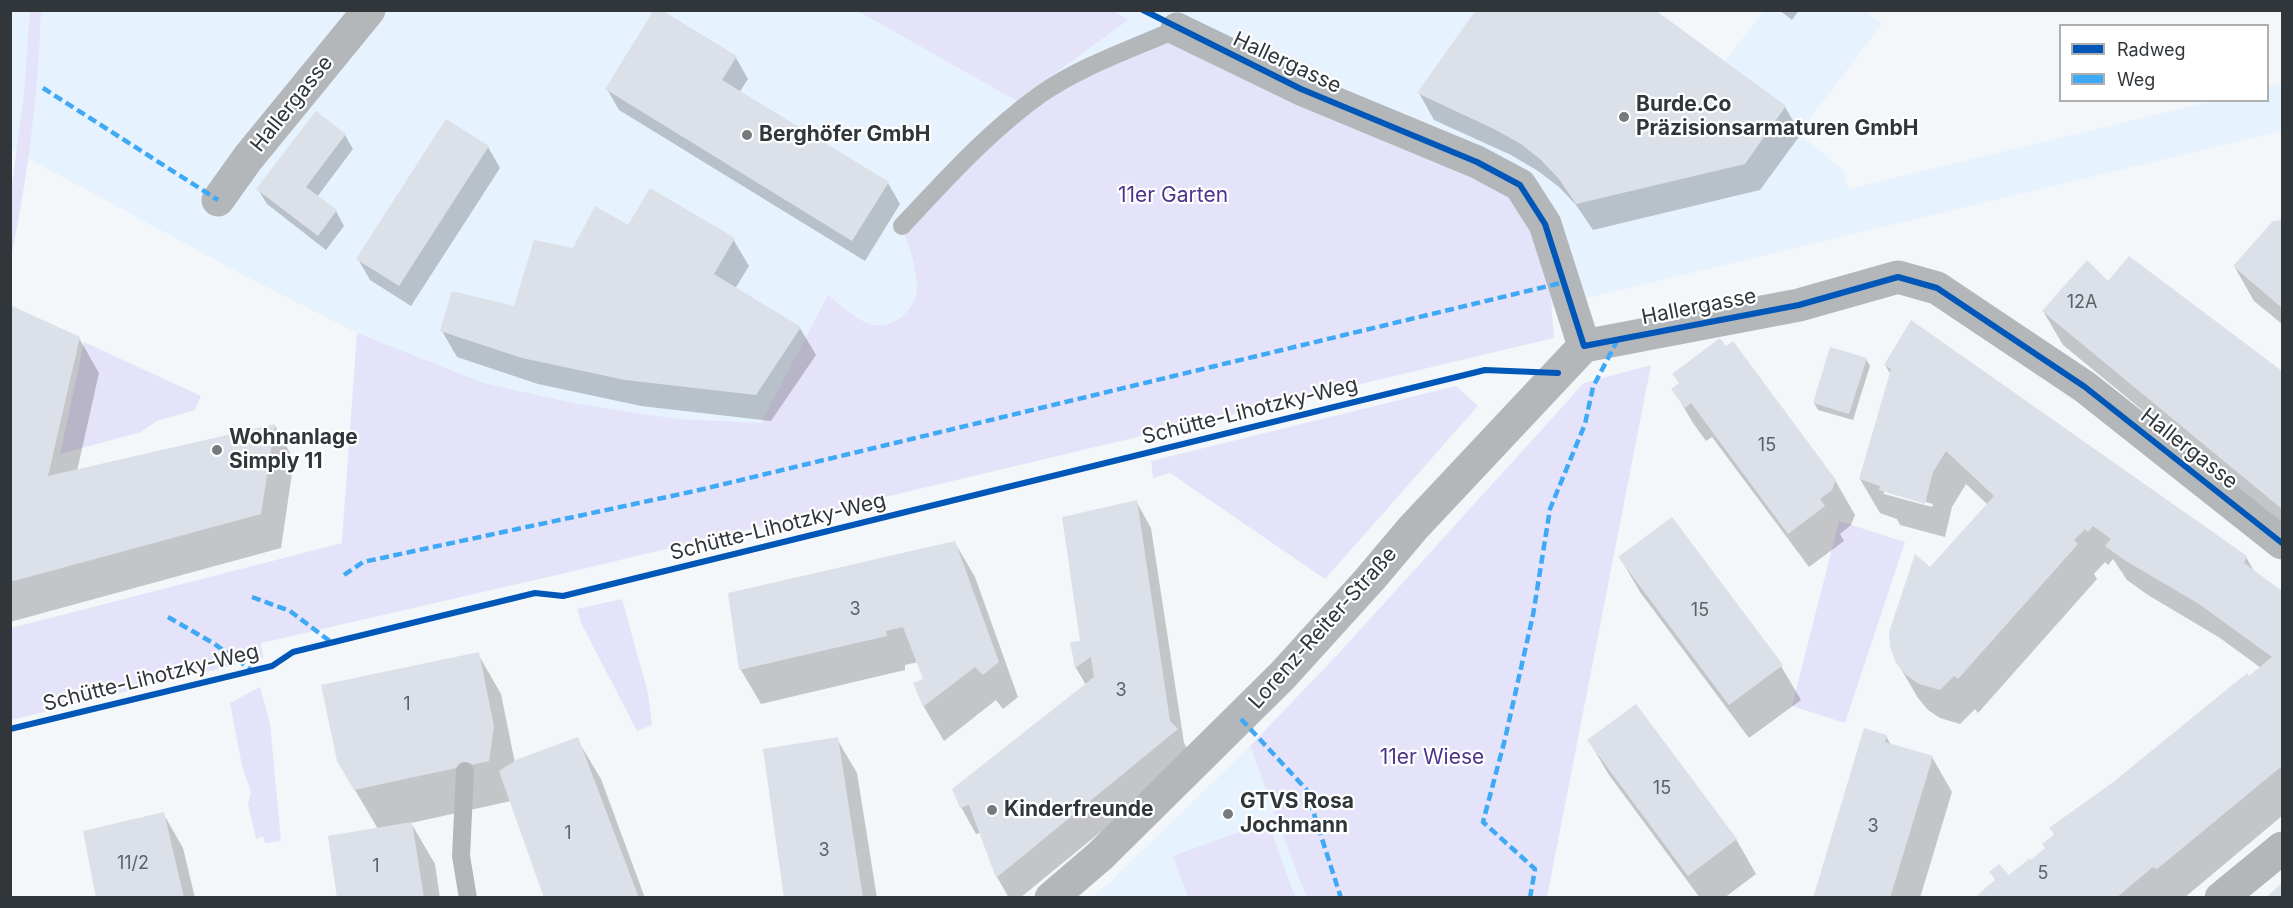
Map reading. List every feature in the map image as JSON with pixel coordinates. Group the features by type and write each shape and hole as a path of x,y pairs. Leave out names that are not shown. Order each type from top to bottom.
{"street":[{"name":"Hallergasse","path":"218,200 248,158 369,10"},
{"name":"Hallergasse","path":"1177,29 1301,89 1477,162 1520,185 1545,224 1584,346 1799,305 1898,277 1937,288 2085,387 2283,543"},
{"name":"Lorenz-Reiter-Straße","path":"1051,897 1100,856 1283,675 1413,528 1584,346"},
{"path":"2222,897 2283,848"}],"lane":[{"name":"Hallergasse","path":"902,226 983,143 1042,93 1087,69 1177,29"},
{"path":"465,771 461,856 468,897"}],"shaded area":[{"path":"11,10 1655,10 1725,61 1764,11 1866,11 1882,24 1799,133 1843,170 1848,189 2209,102 2269,102 2269,87 2282,83 2282,131 1325,361 341,551 357,333 247,277 11,149"},
{"name":"GTVS Rosa Jochmann","path":"1250,746 1306,897 1091,898 1111,881"}],"green space":[{"path":"1112,10 1128,20 1017,101 858,11"},
{"path":"30,11 41,11 35,104 11,258 11,192 24,94"},
{"name":"11er Garten","path":"1177,29 1520,185 1548,262 1554,338 261,643 263,658 11,720 11,628 342,543 357,333 483,383 577,404 677,419 761,423 828,295 864,322 873,325 893,322 906,313 916,297 917,283 902,226 1012,117"},
{"path":"84,342 201,396 195,410 157,421 141,432 60,454"},
{"name":"11er Wiese","path":"1651,365 1547,897 1306,897 1250,746 1338,654 1584,383"},
{"path":"1456,386 1478,406 1325,579 1170,473 1153,478 1151,461"},
{"path":"1839,521 1905,542 1845,723 1792,706"},
{"path":"622,599 648,693 652,725 637,731 582,625 577,609"},
{"path":"260,687 270,723 281,841 265,843 263,836 256,839 248,804 251,792 242,766 230,703"},
{"path":"1268,822 1295,897 1188,897 1173,856"}],"building":[{"name":"Berghöfer GmbH","path":"654,10 661,10 737,56 722,80 889,182 852,241 605,89"},
{"name":"Burde.Co Präzisionsarmaturen GmbH","path":"1476,10 1655,10 1786,106 1745,164 1576,204 1559,179 1521,144 1417,93"},
{"path":"316,111 346,134 306,187 337,210 318,236 256,189"},
{"path":"446,119 489,146 399,286 356,259"},
{"path":"650,188 735,238 714,274 801,327 756,395 625,380 522,358 440,331 452,291 514,306 534,240 573,248 595,206 628,225"},
{"path":"2282,220 2282,308 2233,266 2273,221"},
{"path":"2129,256 2282,371 2282,509 2042,311 2087,260 2108,281"},
{"name":"Wohnanlage Simply 11","path":"12,306 80,337 48,476 275,424 261,514 10,582"},
{"path":"1911,320 2247,556 2244,563 2282,591 2282,766 2157,869 2153,867 2116,898 1974,898 1996,879 1989,872 1999,864 2009,875 2030,858 2031,860 2045,848 2042,844 2055,834 2049,828 2112,783 2247,673 2249,676 2272,657 2199,604 2105,546 2111,539 2093,526 2088,532 2085,529 2074,540 2078,544 1958,679 1954,676 1940,690 1919,684 1906,675 1896,663 1890,647 1889,632 1915,554 1930,567 1994,496 1946,451 1933,472 1925,504 1879,490 1880,486 1859,479 1891,369 1884,365"},
{"path":"1720,338 1726,346 1733,341 1836,480 1832,490 1820,499 1825,506 1788,534 1691,403 1685,408 1671,389 1679,383 1672,374"},
{"path":"1830,347 1867,358 1849,414 1813,403"},
{"path":"1137,500 1170,721 1178,729 996,878 969,805 960,808 952,789 1094,677 1091,657 1075,668 1070,642 1080,641 1062,517"},
{"path":"1672,517 1783,665 1729,705 1618,557"},
{"path":"955,541 999,662 983,675 975,667 923,707 913,683 923,679 903,627 886,631 887,636 739,670 728,593"},
{"path":"479,652 494,726 489,761 354,790 337,761 321,685"},
{"path":"1636,704 1737,839 1688,876 1587,740"},
{"path":"1864,728 1887,735 1885,742 1933,756 1890,898 1813,898"},
{"path":"578,737 639,898 544,898 499,771 518,759"},
{"path":"838,737 863,898 784,898 763,749"},
{"path":"164,812 184,898 96,898 83,831"},
{"path":"412,822 424,898 337,898 328,836"},
{"path":"2282,883 2282,898 2265,898"}],"marked path":[{"path":"43,88 218,200"},
{"path":"344,575 363,562 695,491 1565,282"},
{"path":"1530,898 1535,869 1483,822 1505,739 1533,615 1550,509 1585,424 1593,387 1618,339"},
{"path":"252,597 290,611 331,642"},
{"path":"168,617 213,643 253,671"},
{"path":"1241,719 1306,789 1341,898"}],"cycle path":[{"path":"1143,10 1301,89 1477,162 1520,185 1545,224 1584,346 1799,305 1898,277 1937,288 2085,387 2282,543"},
{"name":"Schütte-Lihotzky-Weg","path":"10,729 272,666 293,652 535,593 563,596 1485,370 1558,373"}],"place":[{"name":"Burde.Co Präzisionsarmaturen GmbH","path":"1624,117"},
{"name":"Berghöfer GmbH","path":"747,135"},
{"name":"Wohnanlage Simply 11","path":"217,450"},
{"name":"Kinderfreunde","path":"992,810"},
{"name":"GTVS Rosa Jochmann","path":"1228,814"}]}
